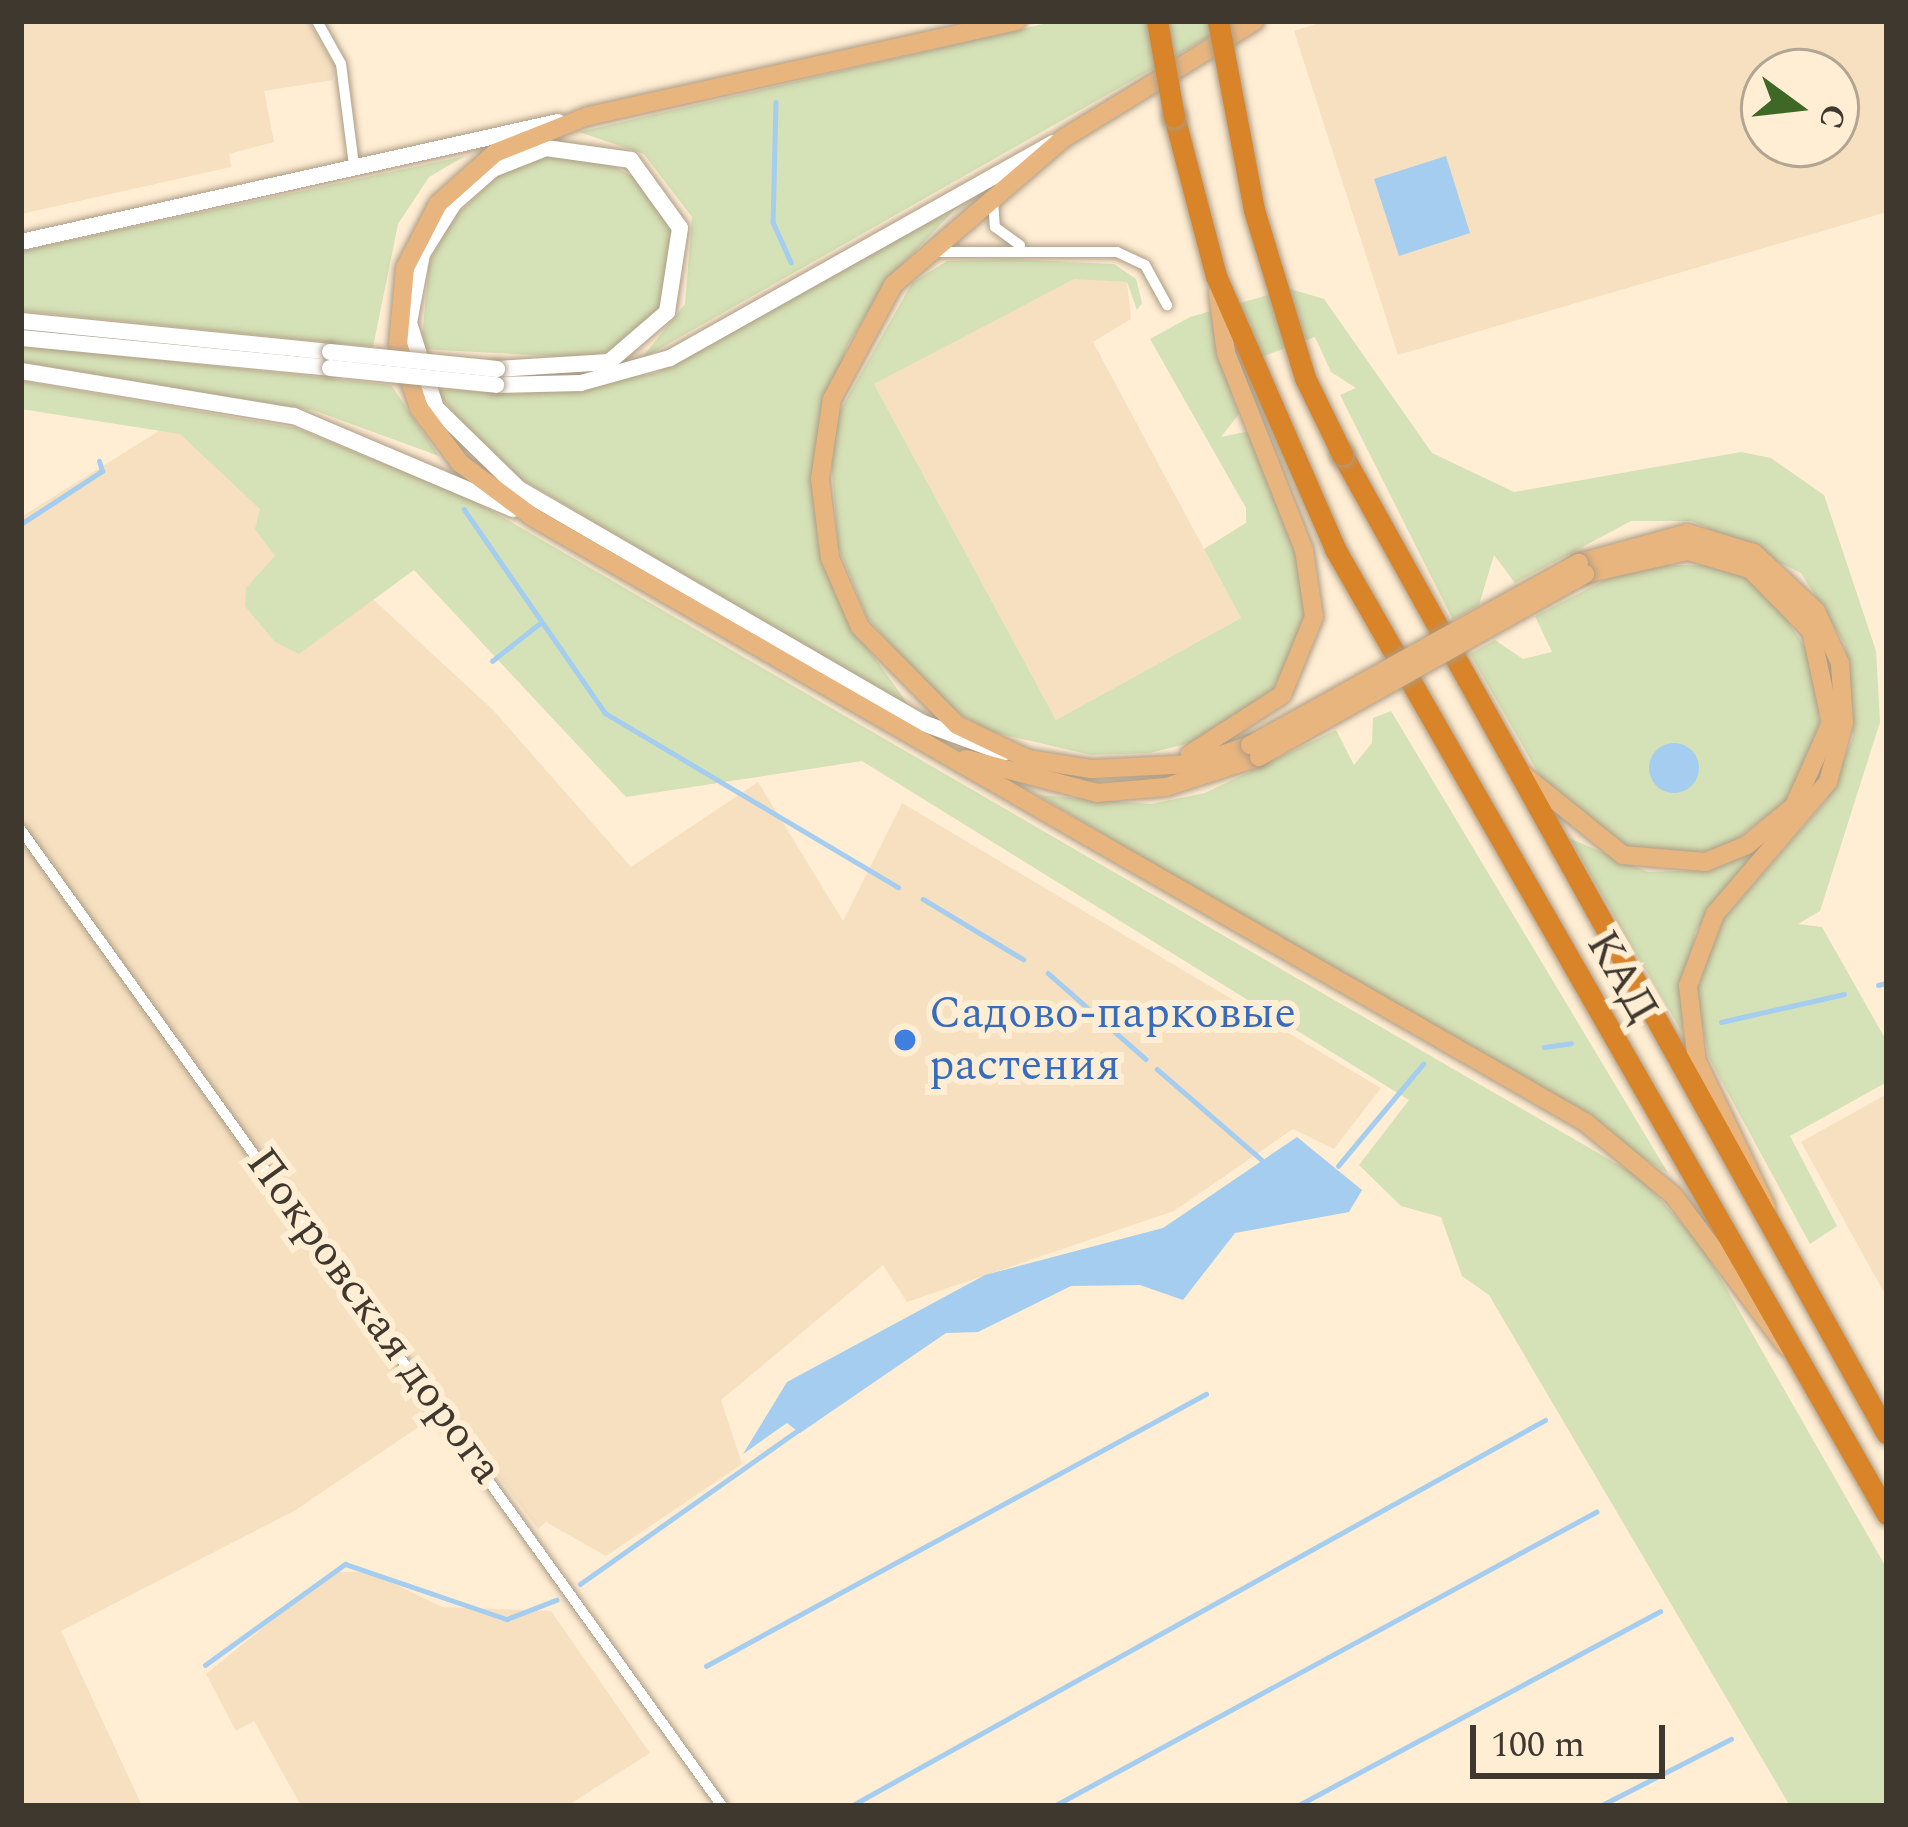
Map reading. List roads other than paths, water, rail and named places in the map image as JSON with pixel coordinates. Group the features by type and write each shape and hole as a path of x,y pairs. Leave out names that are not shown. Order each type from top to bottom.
{"highway":[{"name":"КАД","path":"1157,21 1216,277 1299,474 1887,1514"},
{"name":"КАД","path":"1217,21 1255,210 1305,378 1497,746 1887,1434"}],"main road":[{"path":"21,242 1017,21"},
{"path":"21,321 330,360 581,383 670,358 1064,138 1255,21"},
{"path":"534,518 431,428 402,368 396,318 413,244 452,186 495,153 588,116"},
{"path":"1028,759 957,725 888,666 852,613 826,540 826,417 874,314 914,264 1002,185 1064,138"},
{"path":"497,377 609,362 667,312 680,229 631,160 546,148 493,169 454,203 422,254 409,323 436,408 519,488 923,723 1028,759 1152,765 1255,751"},
{"path":"1152,765 1254,722 1308,646 1311,573 1226,353 1216,277"},
{"path":"21,338 330,360"},
{"path":"21,371 294,416 534,518 1585,1122 1674,1196 1798,1358"},
{"path":"896,730 1041,785 1097,793 1166,787 1255,751 1582,569 1688,533 1754,553 1816,611 1840,663 1844,723 1828,782 1715,914 1688,986 1697,1061 1760,1180 1772,1234"},
{"path":"1497,746 1594,841 1649,862 1729,855 1780,820 1812,776 1831,723 1828,677 1811,631 1776,589 1688,551 1582,569"}],"street":[{"path":"317,21 341,64 354,165"},
{"path":"1002,185 995,227 1023,246"},
{"path":"914,264 950,248 1023,246 1133,257 1167,305"},
{"name":"Покровская дорога","path":"21,830 722,1806"}],"water":[{"path":"1446,156 1470,233 1399,256 1374,179"},
{"path":"1674,743 1692,750 1699,768 1692,786 1674,793 1656,786 1649,768 1656,750"},
{"path":"1297,1137 1362,1190 1349,1212 1235,1233 1183,1300 1140,1285 1071,1286 978,1332 946,1333 800,1433 787,1423 743,1454 787,1382 985,1275 1163,1228"}],"waterway":[{"path":"776,102 773,222 791,262"},
{"path":"21,524 102,471 99,461"},
{"path":"464,509 605,713 898,887"},
{"path":"492,661 539,624"},
{"path":"923,899 1023,959"},
{"path":"1048,973 1146,1059"},
{"path":"1878,985 1887,983"},
{"path":"1721,1022 1844,994"},
{"path":"1544,1047 1571,1043"},
{"path":"1338,1166 1423,1064"},
{"path":"1157,1069 1261,1159"},
{"path":"706,1666 1206,1394"},
{"path":"851,1806 1545,1420"},
{"path":"580,1584 798,1430"},
{"path":"1054,1806 1596,1512"},
{"path":"205,1665 345,1564 507,1619 556,1600"},
{"path":"1297,1806 1660,1611"},
{"path":"1600,1806 1731,1739"}],"place":[{"name":"Садово-парковые растения","path":"905,1040"}]}
